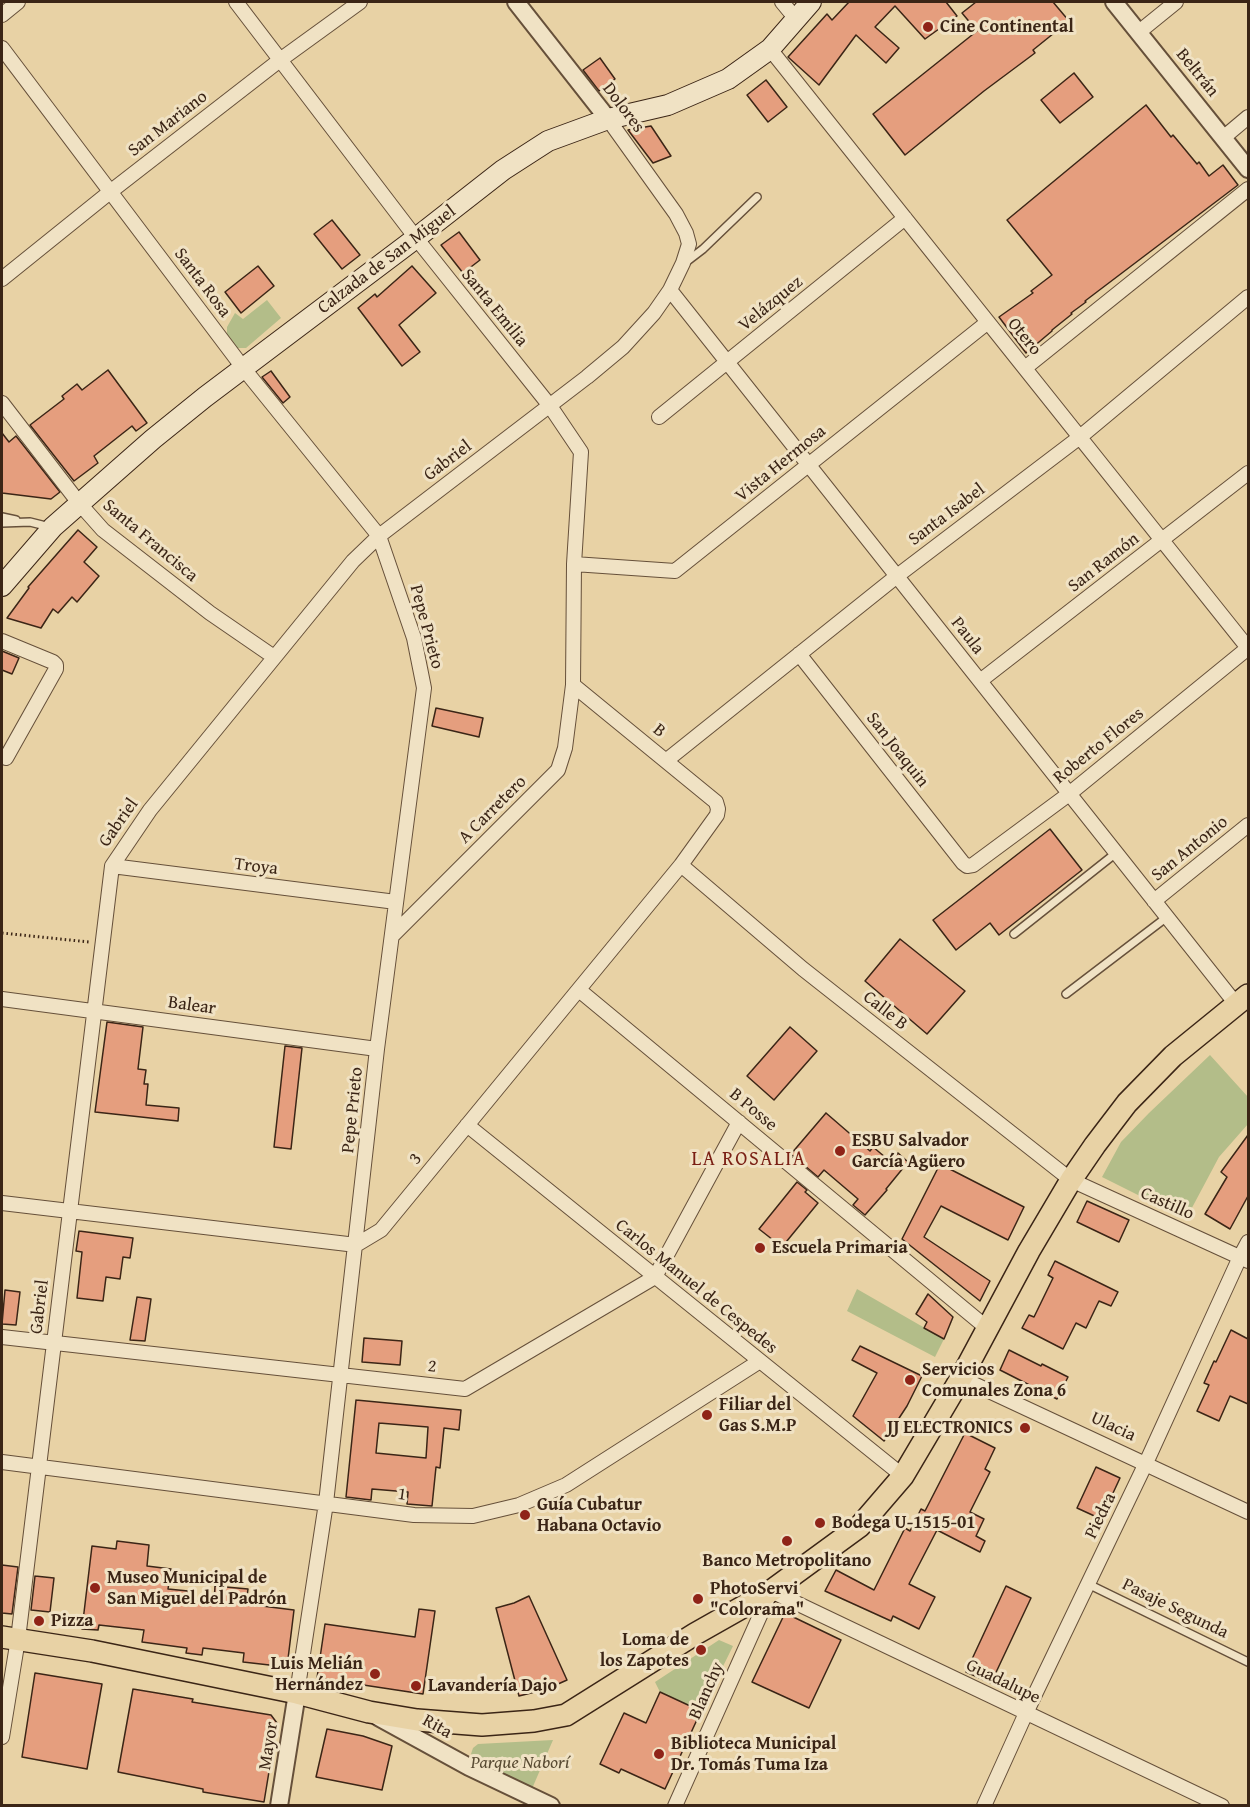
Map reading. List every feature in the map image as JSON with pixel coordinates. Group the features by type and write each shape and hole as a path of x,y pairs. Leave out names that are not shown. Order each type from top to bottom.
{"main road":[{"name":"Calzada de San Miguel","path":"2,586 53,527 78,503 205,397 503,170 548,141 608,118 668,105 728,79 770,49 811,2"},
{"path":"10,1638 92,1651 297,1693 369,1713 417,1720 482,1725 534,1721 566,1715 695,1634 771,1590 860,1526 903,1476 1071,1180 1127,1103 1173,1056 1242,1000"}],"street":[{"path":"2,15 18,2"},
{"name":"Santa Emilia","path":"236,2 416,238 550,406 582,452 574,564 573,685"},
{"name":"San Mariano","path":"2,279 280,60 360,2"},
{"name":"Dolores","path":"516,2 608,118 676,214 687,232 689,244"},
{"path":"782,2 796,19"},
{"name":"Beltrán","path":"1114,2 1248,169"},
{"path":"1139,32 1176,2"},
{"name":"Santa Rosa","path":"2,48 244,369 379,536"},
{"name":"Otero","path":"770,49 1248,648"},
{"path":"1223,138 1248,117"},
{"path":"1025,368 1248,189"},
{"name":"Velázquez","path":"659,417 905,218"},
{"name":"Gabriel","path":"2,1737 10,1638 39,1467 112,867 150,810 353,561 379,536 550,406 623,347 654,313 670,290 684,263 689,244"},
{"name":"Paula","path":"670,290 1154,901 1242,1000"},
{"name":"Santa Isabel","path":"667,760 897,576 1080,437 1248,297"},
{"name":"Vista Hermosa","path":"574,564 675,571 988,322"},
{"name":"Santa Francisca","path":"2,403 78,503 103,530 201,607 274,657"},
{"name":"San Ramón","path":"980,681 1248,473"},
{"name":"Pepe Prieto","path":"297,1693 326,1503 377,1049 424,688 414,638 379,536"},
{"path":"2,641 56,665 56,669 6,758"},
{"name":"Roberto Flores","path":"967,866 973,865 1069,794 1248,648"},
{"name":"San Joaquin","path":"799,654 967,866"},
{"name":"B","path":"573,685 667,760 716,802 718,809"},
{"name":"A Carretero","path":"392,936 558,770 565,748 573,685"},
{"name":"3","path":"356,1245 381,1230 681,865 717,815 718,809"},
{"name":"San Antonio","path":"1154,901 1248,825"},
{"name":"Calle B","path":"681,865 803,969 1071,1180"},
{"name":"Troya","path":"112,867 396,902"},
{"name":"B Posse","path":"579,990 987,1328"},
{"name":"Balear","path":"2,999 377,1049"},
{"path":"655,1276 740,1122"},
{"name":"Carlos Manuel de Cespedes","path":"467,1125 903,1476"},
{"name":"Castillo","path":"1071,1180 1244,1259"},
{"path":"2,1203 356,1245"},
{"name":"Piedra","path":"984,1806 1026,1713 1244,1259 1248,1242"},
{"name":"2","path":"2,1337 465,1389 655,1276"},
{"name":"1","path":"2,1462 414,1515 473,1516 519,1504 566,1485 760,1361"},
{"name":"Ulacia","path":"961,1377 1248,1512"},
{"name":"Guadalupe","path":"771,1590 1221,1806"},
{"name":"Blanchy","path":"675,1806 771,1590"},
{"name":"Mayor","path":"279,1806 297,1693"},
{"name":"Rita","path":"369,1713 470,1767 551,1806"}],"lane":[{"path":"684,263 703,249 757,197"},
{"path":"2,517 53,527"},
{"path":"2,523 30,522"},
{"path":"1014,934 1116,853"},
{"path":"1066,994 1167,917"},
{"name":"Pasaje Segunda","path":"1088,1584 1248,1662"}],"path":[{"path":"2,933 102,943"}],"green space":[{"path":"267,300 281,318 246,348 237,348 230,343 227,337 227,327 235,313 243,319"},
{"path":"1210,1055 1248,1097 1248,1124 1219,1157 1186,1219 1102,1177 1121,1142"},
{"path":"857,1289 944,1339 935,1357 847,1311"},
{"path":"719,1640 733,1646 701,1711 660,1692 655,1682"},
{"name":"Parque Naborí","path":"553,1740 531,1791 474,1763 471,1754 473,1748 478,1744"}],"building":[{"path":"849,2 946,2 957,16 925,39 895,6 875,27 899,48 886,63 856,35 819,85 788,57 827,14 832,20"},
{"path":"976,2 1053,2 1069,21 1033,50 1035,53 905,155 873,114 977,31 962,13"},
{"path":"600,58 615,79 599,91 583,70"},
{"path":"1074,73 1093,97 1060,123 1041,100"},
{"path":"766,80 787,107 768,122 747,95"},
{"path":"1146,105 1171,137 1173,135 1209,176 1223,165 1238,185 1085,301 1026,353 999,317 1033,293 1031,291 1052,275 1007,220"},
{"path":"651,126 671,156 653,163 628,130"},
{"path":"332,220 360,255 342,269 314,234"},
{"path":"459,232 480,260 463,273 441,245"},
{"path":"258,266 274,286 241,313 225,292"},
{"path":"412,266 436,293 399,325 420,352 402,366 358,308 375,294 377,297"},
{"path":"108,370 147,423 136,431 132,426 94,456 98,463 74,481 30,425 64,399 62,396 77,384 82,390"},
{"path":"271,371 290,397 283,403 262,377"},
{"path":"2,433 9,442 16,436 60,492 51,499 2,493"},
{"path":"78,530 97,547 84,562 99,576 77,602 72,597 58,613 53,609 41,628 7,618 28,587"},
{"path":"2,651 19,658 12,674 2,670"},
{"path":"436,708 483,718 479,737 432,726"},
{"path":"1050,829 1082,870 999,935 990,923 956,950 933,920"},
{"path":"900,939 965,991 927,1034 865,981"},
{"path":"107,1022 143,1027 138,1069 146,1070 144,1084 148,1084 146,1105 179,1108 178,1121 95,1112"},
{"path":"790,1027 817,1051 774,1100 747,1076"},
{"path":"285,1046 302,1048 291,1149 274,1147"},
{"name":"ESBU Salvador García Agüero","path":"826,1113 870,1151 873,1147 891,1162 898,1153 908,1162 865,1215 853,1205 858,1199 824,1170 818,1177 791,1154"},
{"path":"1248,1135 1248,1196 1230,1229 1205,1214 1227,1177 1221,1172"},
{"path":"940,1164 1024,1207 1008,1240 941,1206 924,1237 990,1281 980,1301 902,1239"},
{"path":"797,1182 818,1203 782,1247 759,1229"},
{"path":"1087,1201 1129,1220 1119,1242 1077,1222"},
{"path":"79,1231 133,1238 130,1258 123,1257 120,1279 106,1277 103,1301 77,1298 82,1252 76,1251"},
{"path":"1055,1261 1118,1292 1111,1306 1099,1301 1086,1328 1076,1323 1063,1349 1022,1328 1029,1315 1034,1317 1053,1278 1048,1275"},
{"path":"5,1290 20,1292 16,1325 2,1324"},
{"path":"928,1294 953,1317 944,1339 924,1328 927,1322 916,1314"},
{"path":"137,1297 151,1299 145,1341 130,1340"},
{"path":"1231,1330 1248,1339 1248,1404 1230,1396 1219,1421 1197,1411 1209,1385 1204,1383"},
{"path":"364,1338 402,1341 400,1365 362,1362"},
{"path":"860,1346 922,1376 907,1406 884,1441 853,1416 877,1373 852,1360"},
{"path":"1009,1350 1068,1377 1057,1399 1000,1370"},
{"path":"356,1400 461,1410 459,1430 444,1428 440,1468 436,1467 432,1506 407,1504 408,1492 372,1489 371,1500 346,1497","holes":["379,1423 428,1427 426,1458 376,1453"]},
{"path":"965,1433 995,1448 985,1469 990,1472 970,1512 984,1519 976,1536 985,1541 980,1552 937,1530 909,1584 935,1597 919,1629 893,1616 891,1621 825,1591 836,1570 874,1590 905,1528 910,1531 921,1509 925,1511"},
{"path":"1096,1467 1120,1478 1101,1519 1077,1508"},
{"path":"117,1541 149,1545 147,1566 171,1569 168,1589 188,1591 187,1600 214,1603 215,1586 248,1589 246,1604 294,1610 287,1667 243,1662 244,1653 203,1648 202,1655 186,1653 187,1648 142,1642 144,1630 99,1625 98,1630 82,1629 92,1546 116,1549"},
{"path":"2,1565 18,1567 12,1614 2,1613"},
{"path":"35,1576 54,1578 50,1612 31,1610"},
{"path":"1006,1586 1031,1598 991,1683 966,1672"},
{"path":"529,1596 567,1680 547,1689 519,1696 496,1608"},
{"path":"419,1609 435,1611 423,1694 317,1678 325,1624 415,1637"},
{"path":"785,1613 841,1640 809,1708 752,1682"},
{"path":"35,1673 102,1684 87,1769 22,1757"},
{"path":"133,1689 193,1699 192,1702 271,1715 277,1723 264,1802 203,1792 203,1789 118,1772"},
{"name":"Biblioteca Municipal Dr. Tomás Tuma Iza","path":"660,1692 701,1711 665,1789 621,1769 619,1773 600,1764 624,1713 646,1723"},
{"path":"327,1729 363,1736 392,1746 382,1790 316,1777"}],"place":[{"name":"Cine Continental","path":"928,27"},
{"name":"ESBU Salvador García Agüero","path":"840,1151"},
{"name":"Escuela Primaria","path":"760,1248"},
{"name":"Servicios Comunales Zona 6","path":"910,1380"},
{"name":"Filiar del Gas S.M.P","path":"707,1415"},
{"name":"JJ ELECTRONICS","path":"1025,1428"},
{"name":"Guía Cubatur Habana Octavio","path":"525,1515"},
{"name":"Bodega U-1515-01","path":"820,1523"},
{"name":"Banco Metropolitano","path":"787,1541"},
{"name":"Museo Municipal de San Miguel del Padrón","path":"95,1588"},
{"name":"PhotoServi \"Colorama\"","path":"698,1599"},
{"name":"Pizza","path":"39,1621"},
{"name":"Loma de los Zapotes","path":"701,1650"},
{"name":"Luis Melián Hernández","path":"375,1674"},
{"name":"Lavandería Dajo","path":"416,1686"},
{"name":"Biblioteca Municipal Dr. Tomás Tuma Iza","path":"659,1754"}],"district":[{"name":"LA ROSALIA","path":"749,1160"}]}
